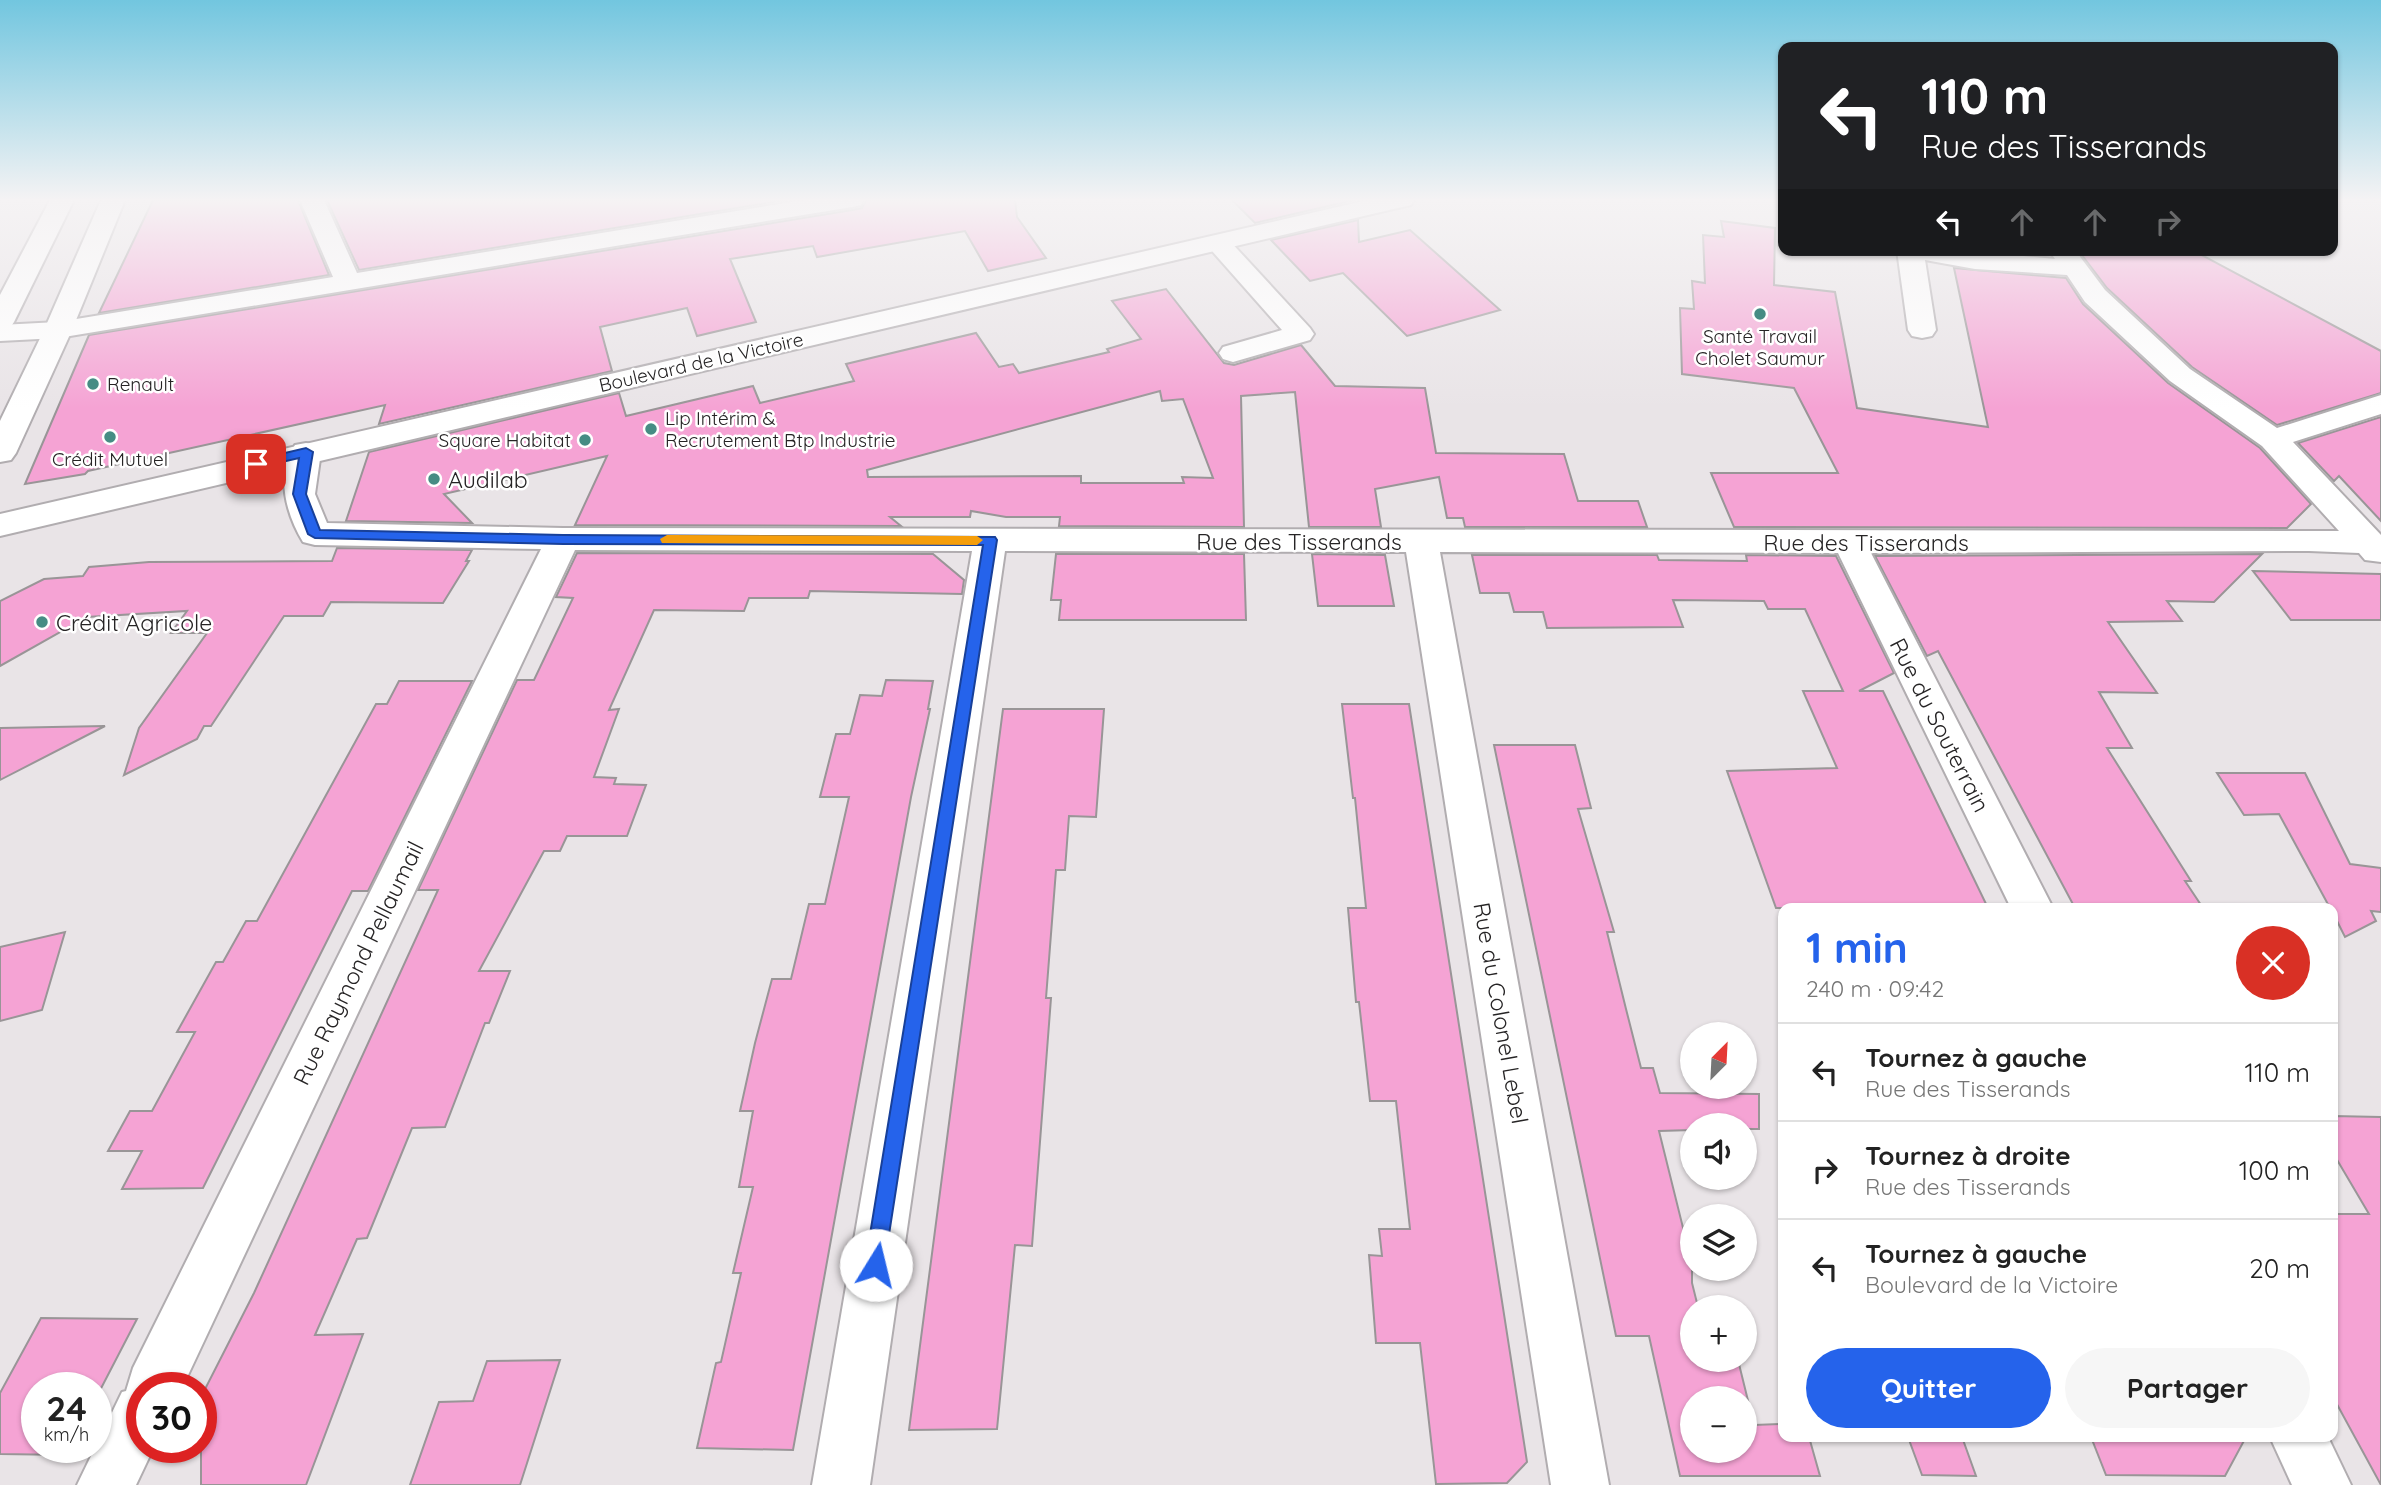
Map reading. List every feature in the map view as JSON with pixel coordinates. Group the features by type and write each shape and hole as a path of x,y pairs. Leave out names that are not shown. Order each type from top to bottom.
{"street":[{"path":"0,322 27,269"},
{"path":"0,453 84,269"},
{"path":"342,269 348,282"},
{"path":"0,334 58,330 427,269"},
{"name":"Boulevard de la Victoire","path":"0,525 1103,269"},
{"path":"1233,353 1300,334 1242,269"},
{"path":"1914,269 1922,330"},
{"path":"2076,269 2095,296 2180,375 2273,439 2375,550"},
{"path":"2273,439 2381,404"},
{"name":"Rue des Tisserands","path":"306,452 299,494 315,534 563,539 1849,542 2331,540 2375,550"},
{"name":"Rue Raymond Pellaumail","path":"161,1372 563,539"},
{"path":"841,1485 990,540"},
{"name":"Rue du Colonel Lebel","path":"1421,541 1580,1485"},
{"name":"Rue du Souterrain","path":"1849,542 2030,903"},
{"path":"2300,1442 2322,1485"},
{"path":"106,1485 126,1444"}],"building":[{"path":"120,269 327,269 329,275 99,313"},
{"path":"490,269 734,269 756,322 697,336 687,308 600,327 612,371 379,424 385,405 88,471 85,474 25,484 89,335"},
{"path":"1299,269 1454,269 1500,310 1407,336 1343,273 1310,281"},
{"path":"1704,269 1774,269 1774,285 1835,292 1857,408 1988,427 1954,269 2066,278 2083,304 2168,383 2260,448 2311,504 2287,528 1734,527 1711,473 1838,473 1794,388 1682,374 1680,308 1694,309 1692,281 1705,283"},
{"path":"2093,269 2228,269 2381,351 2381,393 2277,425 2192,367 2107,288"},
{"path":"1166,289 1224,363 1234,365 1301,345 1335,386 1425,388 1436,453 1564,454 1578,501 1638,501 1647,527 1465,527 1463,518 1447,518 1439,477 1375,489 1381,527 1309,527 1295,392 1241,396 1244,527 1059,526 1060,517 1006,517 971,511 970,517 890,517 901,526 575,525 607,456 444,494 472,523 346,521 369,452 619,393 626,416 753,386 760,403 854,381 846,364 976,333 999,367 1013,364 1019,373 1109,352 1107,349 1141,339 1112,301","holes":["1160,391 1162,401 1183,399 1213,478 1182,477 1184,483 1081,483 1081,476 868,477 867,470"]},
{"path":"2381,417 2381,521 2339,476 2334,481 2298,443"},
{"path":"337,548 472,550 466,561 469,561 443,603 331,602 323,616 284,616 211,726 204,726 197,739 124,775 139,728 207,633 171,633 187,611 87,617 0,666 0,601 44,579 83,576 89,567 149,562 332,561"},
{"path":"577,553 933,554 964,580 962,594 810,591 808,598 749,598 744,611 654,610 609,710 619,709 594,777 616,778 614,784 646,785 627,836 567,836 560,851 544,851 479,971 510,971 489,1023 485,1023 445,1127 412,1128 367,1238 357,1239 315,1335 363,1334 306,1485 201,1485 201,1463 217,1463 217,1372 214,1372 254,1293 438,890 418,890 517,680 534,680 573,598 556,597"},
{"path":"1056,554 1244,554 1246,620 1059,620 1061,600 1051,600"},
{"path":"1312,554 1385,555 1394,606 1318,606"},
{"path":"2262,554 2214,602 2167,601 2182,621 2108,622 2157,693 2099,692 2132,748 2107,748 2191,881 2185,881 2200,903 2072,903 1938,651 1927,656 1875,556"},
{"path":"1472,555 1657,555 1659,560 1747,561 1746,555 1836,556 1894,673 1859,691 1883,691 1986,903 1778,903 1776,908 1727,771 1837,768 1803,691 1843,691 1805,609 1768,609 1764,601 1673,600 1683,627 1547,628 1543,612 1514,612 1509,593 1480,593"},
{"path":"2253,571 2381,574 2381,620 2291,620"},
{"path":"886,680 933,681 930,709 911,797 793,1450 697,1448 716,1363 721,1362 741,1273 733,1273 753,1187 739,1187 753,1111 740,1111 755,1043 772,979 791,979 809,904 825,904 849,797 820,797 836,734 850,734 860,695 882,696"},
{"path":"399,681 472,681 368,891 352,891 203,1188 122,1189 142,1151 108,1151 130,1111 152,1111 195,1032 177,1032 216,962 223,962 246,921 257,921 376,704 387,704"},
{"path":"1342,704 1409,704 1527,1462 1507,1483 1436,1484 1420,1343 1376,1343 1369,1255 1382,1256 1379,1229 1410,1229 1396,1101 1370,1101 1359,1002 1356,1002 1348,908 1366,908"},
{"path":"1003,709 1104,709 1096,817 1069,816 1065,870 1056,870 1046,998 1051,998 1032,1246 1015,1245 997,1429 909,1430"},
{"path":"105,726 0,780 0,728"},
{"path":"1494,745 1575,745 1591,808 1578,809 1614,932 1607,932 1641,1068 1653,1068 1660,1093 1680,1093 1680,1099 1757,1099 1759,1094 1759,1129 1757,1113 1680,1113 1680,1130 1659,1131 1680,1216 1680,1281 1692,1281 1695,1295 1680,1295 1680,1372 1741,1372 1744,1386 1680,1386 1680,1463 1757,1463 1757,1425 1778,1424 1778,1442 1810,1442 1820,1476 1680,1476 1649,1336 1616,1336"},
{"path":"2217,773 2305,773 2350,864 2381,868 2381,912 2371,911 2376,921 2345,937 2338,923 2338,903 2327,903 2279,814 2244,815"},
{"path":"65,932 42,1010 0,1021 0,947"},
{"path":"2338,1116 2381,1117 2381,1485 2338,1406 2338,1214 2369,1214 2338,1161"},
{"path":"41,1318 137,1319 109,1372 21,1372 21,1454 0,1454 0,1393"},
{"path":"560,1360 520,1485 410,1485 439,1402 473,1401 487,1361"},
{"path":"1910,1442 1964,1442 1976,1476 1922,1475"},
{"path":"2093,1442 2243,1442 2225,1476 2106,1475"}],"slow traffic":[{"path":"667,539 977,540"}],"place":[{"name":"Santé Travail Cholet Saumur","path":"1760,314"},
{"name":"Renault","path":"93,384"},
{"name":"Lip Intérim & Recrutement Btp Industrie","path":"651,429"},
{"name":"Crédit Mutuel","path":"110,437"},
{"name":"Square Habitat","path":"585,440"},
{"name":"Audilab","path":"434,479"},
{"name":"Crédit Agricole","path":"42,622"}],"route":[{"path":"256,464 306,452 299,494 315,534 563,539 990,540 876,1265"}]}
